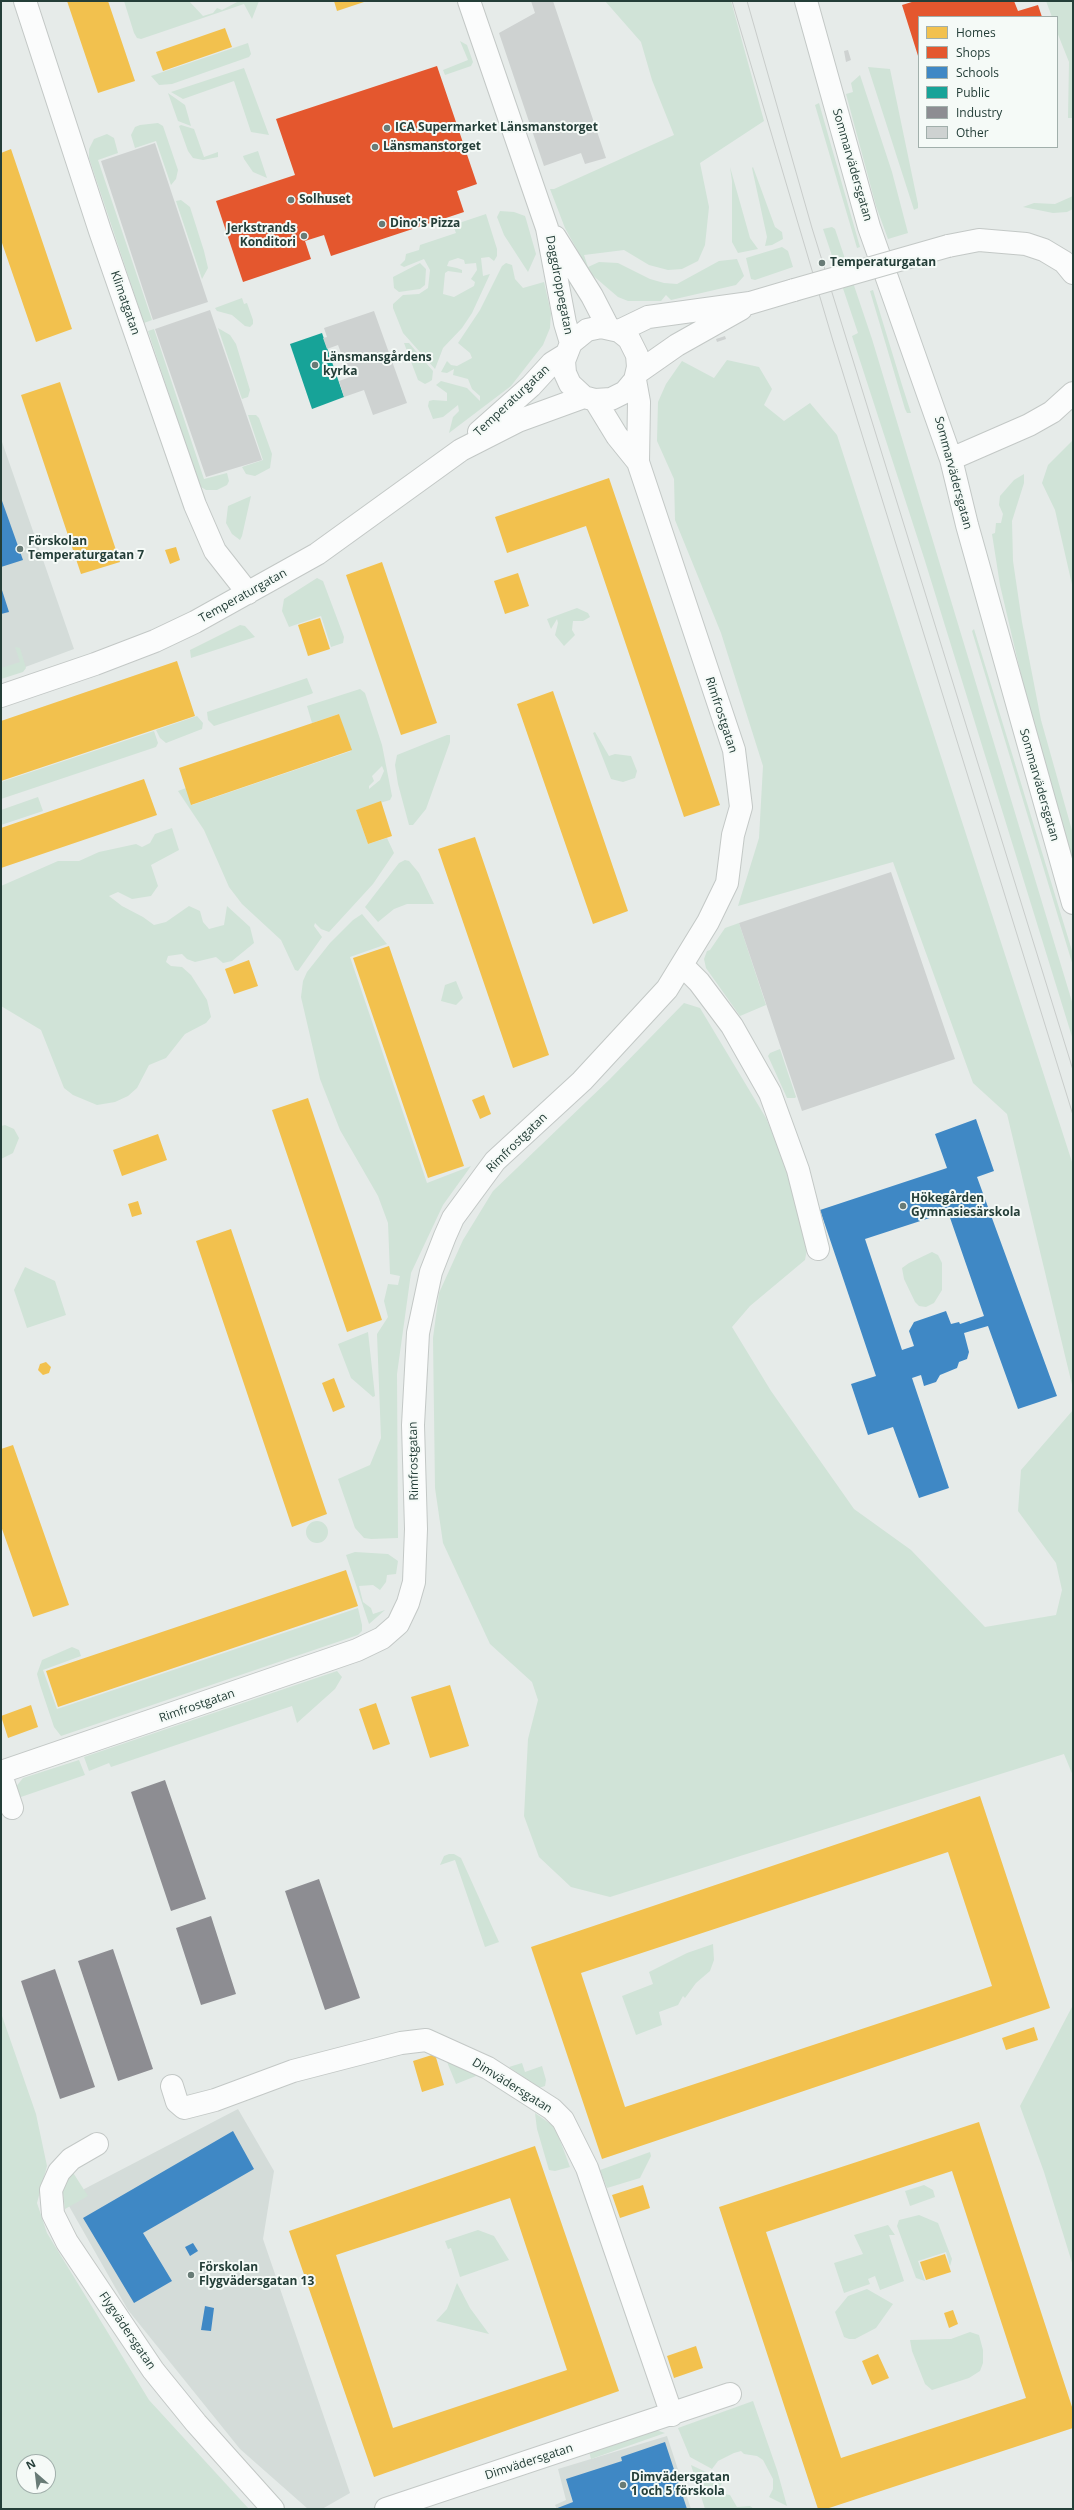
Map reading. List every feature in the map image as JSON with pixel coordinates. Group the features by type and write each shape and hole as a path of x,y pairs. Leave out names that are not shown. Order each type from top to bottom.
{"street":[{"name":"Klimatgatan","path":"25,1 100,231 195,506 215,551 248,594"},
{"name":"Daggdroppegatan","path":"469,1 547,228 565,323 568,349"},
{"name":"Sommarvädersgatan","path":"806,1 869,227 951,459 967,525 1073,903"},
{"name":"Daggdroppegatan","path":"547,228 613,329"},
{"name":"Temperaturgatan","path":"1,696 43,684 155,641 248,594 317,554 461,450 531,386 552,363 587,330 613,329 648,318 750,303 948,246 979,240 1006,241 1026,244 1044,250 1070,263"},
{"name":"Temperaturgatan","path":"461,450 518,421 590,399 619,397 636,377 677,345 750,303"},
{"path":"613,329 629,339 635,349 638,361 636,377"},
{"name":"Temperaturgatan","path":"568,349 564,367 567,379 574,389 590,399"},
{"name":"Rimfrostgatan","path":"12,1808 1,1774 357,1650 382,1638 398,1624 408,1603 414,1582 416,1529 413,1425 418,1333 431,1272 445,1236 457,1213 495,1162 610,1053 667,989 708,922 727,883 733,834 741,807 734,750 638,462 640,402 636,377"},
{"path":"951,459 1029,426 1052,412 1073,393"},
{"name":"Rimfrostgatan","path":"590,399 638,462"},
{"path":"682,965 699,982 732,1026 770,1094 798,1170 818,1249"},
{"name":"Dimvädersgatan","path":"172,2086 177,2102 184,2108 215,2100 293,2071 401,2043 426,2040 488,2068 552,2109 563,2120 587,2168 672,2415"},
{"name":"Flygvädersgatan","path":"97,2144 71,2159 59,2172 51,2190 53,2214 67,2242 153,2370 196,2423 273,2509"},
{"name":"Dimvädersgatan","path":"386,2509 672,2415 730,2394"}],"shaded area":[{"name":"Förskolan Temperaturgatan 7","path":"1,439 74,649 1,676"},
{"name":"Förskolan Flygvädersgatan 13","path":"238,2109 274,2171 263,2239 350,2493 322,2509 308,2509 240,2449 128,2310 65,2199"},
{"name":"Dimvädersgatan 1 och 5 förskola","path":"667,2436 691,2509 557,2509 555,2505 566,2500 558,2469"}],"green space":[{"path":"124,1 189,1 203,16 213,13 217,8 222,10 239,1 259,1 252,19 244,4 141,39 137,38 134,33"},
{"path":"605,1 731,1 764,121 700,163 709,207 705,245 698,261 682,269 668,270 649,265 624,250 584,255 588,267 599,262 618,263 650,279 664,283 677,284 719,261 737,259 744,276 736,285 671,300 666,295 661,301 628,301 618,297 590,273 565,228 550,189 554,189 674,135 652,80 641,42"},
{"path":"1046,1 1073,1 1073,118 1068,118 1069,62 1058,34 1058,16 1052,16"},
{"path":"460,41 467,45 473,62 471,66 445,75 443,70 468,60"},
{"path":"248,43 251,54 249,57 172,84 159,85 151,76"},
{"path":"868,67 890,69 918,204 918,208 914,210"},
{"path":"244,68 269,135 251,132 234,81 183,99 171,92"},
{"path":"860,75 892,172 908,233 888,239 876,206 846,94 853,92 851,83"},
{"path":"168,93 185,105 191,126 178,121"},
{"path":"819,103 860,247 857,248 815,105"},
{"path":"158,123 163,126 178,170 176,179 171,185 156,141 135,148 131,135 135,127"},
{"path":"181,125 194,129 204,157 218,152 218,157 203,160 193,158 188,151 179,126"},
{"path":"107,134 114,138 118,153 98,160 152,320 144,323 89,158 89,149 94,139"},
{"path":"258,151 267,178 253,172 244,159 243,156"},
{"path":"730,167 750,238 758,249 738,253 732,242 732,181"},
{"path":"753,167 775,227 782,232 783,239 772,245 765,246 767,237"},
{"path":"1073,196 1073,209 1067,212 1053,213 1023,207 1034,203 1055,204"},
{"path":"181,200 190,207 204,251 208,268 202,279 176,201"},
{"path":"500,211 514,212 525,216 536,254 528,272 504,235 497,217"},
{"path":"486,214 497,249 497,256 494,261 489,257 481,258 483,276 490,274 472,313 462,328 443,348 435,369 403,333 393,308 393,304 403,295 419,294 428,288 430,270 424,259 404,267 400,265 405,260 406,254 419,250 420,245 456,233 453,225","holes":["458,258 464,260 465,264 476,263 477,270 471,279 475,282 474,286 454,297 443,294 445,273 448,271 462,273 462,270 447,266 449,261"]},
{"path":"832,227 835,229 872,339 1073,1005 1073,1040 925,561 852,336 858,333 823,229"},
{"path":"782,247 788,251 793,267 755,280 751,279 746,258"},
{"path":"420,263 426,269 425,285 420,289 399,292 394,288 393,277"},
{"path":"506,263 512,265 515,279 523,288 544,282 551,313 550,328 543,345 511,386 449,433 453,417 459,411 458,405 443,417 433,419 428,406 429,401 447,401 447,393 436,385 441,381 467,388 480,401 480,396 472,389 468,379 453,375 454,369 447,373 441,372 447,361 451,365 457,366 472,358 470,353 458,343 480,310 502,266"},
{"path":"873,290 911,413 907,413 905,409 870,291"},
{"path":"242,298 244,304 247,303 253,320 253,324 250,327 245,326 232,315 217,311 215,308"},
{"path":"218,328 230,335 236,344 250,390 248,397 242,399"},
{"path":"154,329 204,479 227,473 229,481 227,485 217,490 206,490 201,487 197,479 148,331"},
{"path":"404,343 409,343 433,371 432,380 425,384 418,380"},
{"path":"727,360 759,367 772,389 764,405 784,421 810,403 837,435 1073,1165 1073,1389 1007,1114 973,1083 893,862 738,906 759,838 763,766 721,633 675,520 674,479 657,441 658,402 666,384 682,361 714,378"},
{"path":"248,415 256,415 259,418 272,454 270,468 255,476 246,474 242,467 263,460"},
{"path":"1073,440 1073,589 1055,510 1042,483 1048,465"},
{"path":"1024,474 1024,483 1012,521 1013,561 1022,622 1041,720 1073,834 1073,867 1033,726 1000,585 992,534 995,533 996,523 1001,523 1003,514 999,505 1000,496 1014,480"},
{"path":"251,496 240,540 232,534 226,523 228,506"},
{"path":"317,578 323,581 344,637 343,643 331,647 321,616 289,627 282,611 284,599"},
{"path":"577,608 588,613 590,617 583,621 573,621 572,630 575,635 564,646 555,635 558,623 557,619 551,629 547,619"},
{"path":"240,625 245,626 255,637 191,658 190,650"},
{"path":"974,629 1073,954 1073,966 972,631"},
{"path":"15,647 20,648 26,668 23,672 1,679 1,668 20,662"},
{"path":"307,678 313,693 311,694 214,726 208,720 207,712"},
{"path":"360,689 365,693 382,745 392,796 390,800 356,810 368,844 387,838 394,853 373,884 329,932 321,929 315,923 314,926 322,937 298,971 295,970 281,940 242,904 229,887 204,830 178,791 186,788 192,805 351,751 339,714 312,723 307,706","holes":["382,766 384,771 380,780 369,789 369,786 374,781 372,776"]},
{"path":"197,716 203,723 202,729 166,743 160,738 156,730"},
{"path":"154,731 158,743 156,747 1,799 1,782"},
{"path":"595,732 609,756 615,754 631,756 637,771 635,778 623,782 611,779 593,733"},
{"path":"450,735 450,742 426,809 413,825 409,825 398,784 395,765 397,755"},
{"path":"38,797 43,811 1,825 1,810"},
{"path":"172,828 179,850 151,865 158,886 151,896 132,899 118,892 109,896 122,906 143,917 154,925 166,922 189,906 200,911 203,922 209,929 224,925 227,906 250,927 254,943 232,961 223,963 216,957 195,962 187,959 182,954 168,956 166,962 171,966 182,967 191,975 207,1000 211,1017 206,1023 185,1034 166,1058 149,1065 137,1088 128,1096 115,1102 97,1105 73,1095 64,1088 41,1030 1,1006 1,886 58,861 79,861 99,852 136,844 142,847 150,843 155,834"},
{"path":"405,860 409,861 419,873 434,904 407,904 394,909 378,922 365,907 399,863"},
{"path":"362,914 387,944 350,957 427,1183 471,1166 443,1205 411,1273 397,1374 398,1538 371,1539 364,1538 355,1528 338,1479 370,1465 381,1438 377,1334 388,1317 384,1301 388,1284 398,1285 400,1276 390,1274 388,1223 378,1196 340,1130 320,1079 301,997 303,981 307,972 330,943 353,920"},
{"path":"739,923 766,1005 740,1016 706,968 704,959 707,951 710,950 725,928"},
{"path":"456,981 463,998 456,1005 441,1001 445,985"},
{"path":"684,1003 700,1008 766,1118 791,1175 808,1244 805,1260 750,1306 732,1327 771,1391 854,1509 911,1550 985,1627 1056,1615 1062,1590 1056,1563 1018,1511 1021,1470 1073,1410 1073,1776 1064,1754 610,1897 571,1887 539,1857 524,1816 528,1739 538,1700 532,1682 490,1644 443,1543 435,1488 433,1338 439,1293 463,1240 493,1191 610,1079"},
{"path":"780,1049 796,1097 795,1098 787,1098 768,1056 770,1053"},
{"path":"5,1125 14,1129 19,1138 13,1153 1,1159 1,1126"},
{"path":"932,1252 938,1255 942,1263 942,1290 934,1303 926,1307 919,1306 915,1302 904,1279 902,1268"},
{"path":"25,1267 55,1281 66,1315 27,1328 14,1290"},
{"path":"368,1332 375,1396 373,1397 351,1378 338,1344"},
{"path":"317,1521 325,1524 328,1532 325,1540 317,1543 309,1540 306,1532 309,1524"},
{"path":"355,1552 388,1554 398,1561 396,1574 387,1575 386,1582 380,1590 373,1585 359,1586 363,1602 371,1608 373,1614 385,1610 369,1624 346,1555"},
{"path":"358,1608 362,1631 358,1635 61,1736 54,1727 37,1674 42,1660 72,1647 79,1650 81,1656 43,1670 57,1709"},
{"path":"337,1671 342,1677 335,1689 297,1723 292,1706 111,1767 109,1763 89,1771 84,1757"},
{"path":"79,1760 85,1775 18,1798 15,1788 23,1778"},
{"path":"454,1854 461,1858 499,1942 485,1947 455,1860 440,1865 444,1856"},
{"path":"713,1944 714,1960 710,1971 696,1983 685,1998 683,1996 678,2005 659,2012 662,2025 636,2035 622,1996 653,1984 649,1972 687,1953"},
{"path":"1073,2005 1073,2266 1044,2172 1020,2106"},
{"path":"1,2013 36,2114 47,2166 37,2203 47,2233 149,2400 249,2509 1,2509"},
{"path":"450,2060 476,2076 456,2084 447,2062"},
{"path":"522,2063 525,2072 542,2066 546,2080 545,2086 539,2088 509,2067"},
{"path":"535,2113 555,2127 570,2167 555,2171 549,2170 537,2129"},
{"path":"650,2152 651,2156 640,2178 607,2188 600,2170"},
{"path":"72,2171 88,2196 65,2209 62,2185"},
{"path":"924,2185 933,2190 935,2197 910,2206 905,2191"},
{"path":"919,2215 938,2223 952,2259 950,2266 946,2252 918,2261 925,2281 916,2278 897,2226 899,2220"},
{"path":"888,2225 895,2235 889,2235 904,2281 880,2290 875,2276 868,2279 870,2284 844,2293 834,2263 863,2254 854,2235"},
{"path":"478,2230 494,2236 509,2260 460,2277 451,2248 448,2249 445,2241"},
{"path":"457,2283 470,2308 489,2334 436,2321 447,2309"},
{"path":"867,2289 893,2304 876,2328 855,2339 844,2337 835,2312 848,2296"},
{"path":"970,2332 979,2335 983,2350 983,2363 980,2371 969,2378 932,2390 925,2384 912,2351 910,2340 951,2339"},
{"path":"753,2401 777,2470 787,2506 769,2497 773,2489 773,2479 763,2460 757,2456 744,2454 741,2451 718,2461 712,2469 690,2457 678,2428"},
{"path":"656,2430 665,2433 591,2459 589,2451"},
{"path":"691,2465 723,2480 720,2488 724,2494 730,2495 737,2507 750,2506 754,2509 705,2509"}],"building: Homes":[{"path":"67,1 108,1 135,81 98,93"},
{"path":"334,1 367,1 337,11"},
{"path":"225,28 232,47 163,71 156,52"},
{"path":"11,149 72,329 36,342 1,240 1,153"},
{"path":"60,382 120,562 81,574 21,395"},
{"path":"609,478 720,805 684,817 586,526 507,553 495,517"},
{"path":"176,547 180,560 170,564 165,550"},
{"path":"382,562 437,723 401,735 346,575"},
{"path":"518,573 529,606 505,614 494,581"},
{"path":"320,618 330,649 308,656 298,625"},
{"path":"177,661 195,716 1,781 1,721"},
{"path":"553,691 628,911 593,924 517,704"},
{"path":"339,714 352,750 191,805 179,768"},
{"path":"144,779 157,815 1,868 1,828"},
{"path":"381,801 392,836 368,844 356,810"},
{"path":"475,837 549,1055 513,1068 438,849"},
{"path":"389,946 464,1166 428,1178 353,958"},
{"path":"249,960 258,986 234,994 225,969"},
{"path":"484,1095 491,1114 480,1119 472,1100"},
{"path":"308,1098 382,1320 347,1332 272,1110"},
{"path":"158,1134 167,1160 122,1176 113,1150"},
{"path":"138,1201 142,1214 132,1217 128,1204"},
{"path":"231,1229 327,1514 292,1527 196,1241"},
{"path":"46,1362 51,1367 49,1373 43,1375 38,1370 40,1364"},
{"path":"334,1378 345,1407 333,1412 322,1383"},
{"path":"13,1445 69,1605 33,1617 1,1526 1,1449"},
{"path":"346,1570 358,1606 58,1707 46,1671"},
{"path":"450,1685 469,1746 430,1758 411,1697"},
{"path":"376,1703 390,1744 373,1750 359,1709"},
{"path":"31,1705 38,1727 8,1738 1,1716"},
{"path":"980,1796 1050,2008 602,2159 531,1947","holes":["948,1852 992,1986 625,2107 581,1973"]},
{"path":"1034,2027 1038,2040 1006,2050 1002,2038"},
{"path":"435,2054 444,2085 422,2092 413,2061"},
{"path":"979,2122 1073,2410 1073,2428 826,2509 818,2509 719,2207","holes":["952,2171 1026,2398 841,2458 766,2232"]},
{"path":"535,2146 619,2391 374,2477 289,2231","holes":["510,2198 567,2370 393,2428 336,2255"]},
{"path":"643,2185 650,2208 620,2218 612,2195"},
{"path":"945,2254 951,2272 926,2280 920,2262"},
{"path":"953,2310 958,2324 949,2328 944,2313"},
{"path":"696,2346 703,2368 674,2378 667,2356"},
{"path":"878,2354 889,2378 872,2385 862,2361"}],"building: Shops":[{"path":"915,1 1014,1 1018,11 1038,5 1042,16 918,16 918,56 902,5"},
{"name":"Länsmanstorget","path":"437,66 477,184 457,191 464,212 331,256 324,235 305,241 311,259 243,282 216,201 295,175 276,119"}],"building: Schools":[{"path":"1,498 23,560 1,567"},
{"path":"1,587 9,612 1,614"},
{"path":"976,1119 994,1171 977,1177 1057,1396 1018,1409 988,1326 964,1333 969,1352 967,1359 959,1362 957,1368 940,1375 936,1382 924,1386 921,1375 912,1378 949,1488 919,1498 893,1427 868,1435 851,1384 876,1376 820,1210 947,1168 935,1134","holes":["948,1212 984,1316 960,1324 959,1322 951,1324 946,1311 914,1322 909,1331 914,1346 902,1350 865,1239"]},
{"path":"233,2131 254,2169 143,2233 172,2281 134,2303 83,2218"},
{"path":"193,2243 198,2251 190,2256 185,2247"},
{"path":"205,2306 214,2308 211,2331 201,2330"},
{"name":"Dimvädersgatan 1 och 5 förskola","path":"665,2442 687,2509 555,2509 573,2502 566,2479 622,2461 621,2457"}],"building: Public":[{"name":"Länsmansgårdens kyrka","path":"322,333 344,397 312,409 290,344"}],"building: Industry":[{"path":"165,1780 206,1899 171,1911 131,1792"},
{"path":"319,1879 360,1998 325,2010 285,1891"},
{"path":"211,1916 236,1994 201,2005 176,1928"},
{"path":"113,1949 153,2069 118,2081 78,1961"},
{"path":"55,1969 95,2087 60,2099 21,1981"}],"building: Other":[{"path":"531,1 553,1 606,158 585,164 581,153 544,166 499,33 535,13"},
{"path":"848,50 851,60 846,62 844,51"},
{"path":"155,143 208,302 153,320 101,161"},
{"path":"210,310 262,460 206,477 155,329"},
{"path":"374,311 407,403 373,415 364,390 344,397 339,381 350,377 338,345 327,349 323,338 327,337 324,328"},
{"path":"725,336 726,339 717,342 716,339"},
{"path":"891,872 955,1059 802,1111 739,923"}],"tram line":[{"path":"732,1 833,341 1073,1115"},
{"path":"747,1 812,228 1073,1070"}],"place":[{"name":"ICA Supermarket Länsmanstorget","path":"387,128"},
{"name":"Länsmanstorget","path":"375,147"},
{"name":"Solhuset","path":"291,200"},
{"name":"Dino's Pizza","path":"382,224"},
{"name":"Jerkstrands Konditori","path":"304,236"},
{"name":"Temperaturgatan","path":"822,263"},
{"name":"Länsmansgårdens kyrka","path":"315,365"},
{"name":"Förskolan Temperaturgatan 7","path":"20,549"},
{"name":"Hökegården Gymnasiesärskola","path":"903,1206"},
{"name":"Förskolan Flygvädersgatan 13","path":"191,2275"},
{"name":"Dimvädersgatan 1 och 5 förskola","path":"623,2485"}]}
